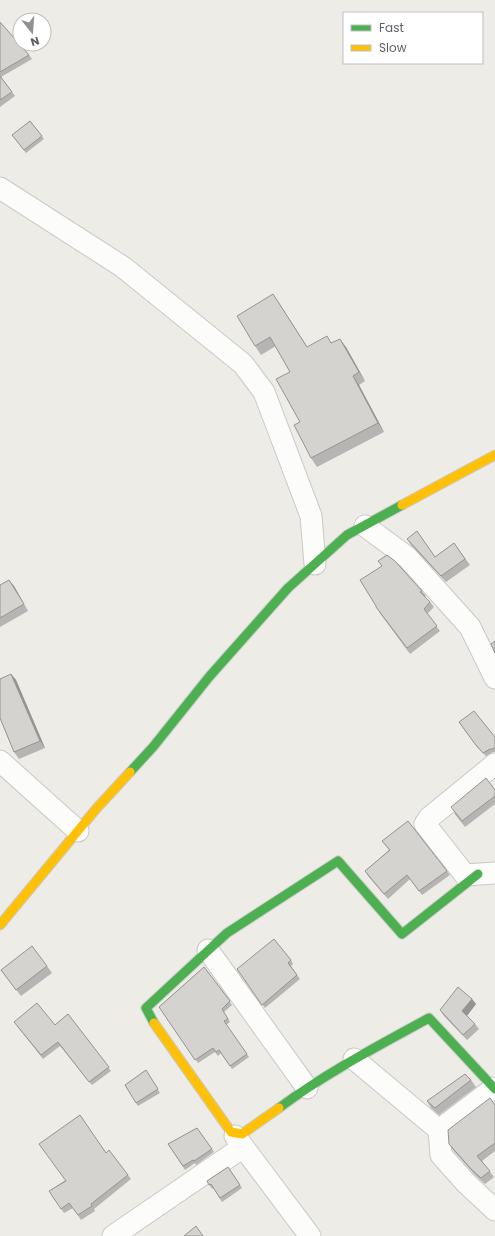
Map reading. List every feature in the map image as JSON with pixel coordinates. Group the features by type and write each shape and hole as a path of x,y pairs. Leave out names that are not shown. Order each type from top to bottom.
{"street":[{"path":"0,188 123,267 243,364 264,392 311,516 315,564"},
{"path":"0,925 96,809 153,747 209,677 282,594 347,535 495,455"},
{"path":"365,526 407,557 470,627 495,678"},
{"path":"0,761 78,831"},
{"path":"487,873 465,875 425,824 430,818 495,764"},
{"path":"310,1236 237,1139 157,1027 146,1008 227,933 338,861 402,934 487,873"},
{"path":"208,950 307,1088"},
{"path":"113,1236 242,1134 292,1098 354,1059 429,1018 495,1088 439,1130"},
{"path":"354,1059 439,1130 441,1155 466,1183 495,1210"}],"building":[{"path":"0,22 12,36 12,52 26,52 29,55 0,72"},
{"path":"0,76 12,92 0,100"},
{"path":"30,121 42,136 24,150 12,135"},
{"path":"273,294 307,347 327,336 331,343 340,339 359,372 353,376 378,423 311,458 294,425 300,422 276,379 290,372 270,337 255,346 237,316"},
{"path":"417,531 435,557 454,543 465,559 441,576 407,539"},
{"path":"387,555 395,561 430,602 424,609 437,626 407,648 376,607 360,580 382,566 378,561"},
{"path":"9,580 24,604 0,618 0,585"},
{"path":"495,641 495,653 491,644"},
{"path":"11,674 40,741 14,752 0,718 0,679"},
{"path":"474,711 495,737 495,747 483,753 459,722"},
{"path":"486,778 495,790 495,796 462,821 451,807"},
{"path":"408,821 447,871 419,891 407,875 384,894 365,871 390,850 382,841"},
{"path":"274,939 291,960 288,963 297,975 262,1005 237,969"},
{"path":"32,946 47,966 16,990 1,970"},
{"path":"204,967 230,1001 222,1009 228,1019 224,1021 247,1054 230,1066 219,1050 216,1052 213,1048 195,1060 159,1007"},
{"path":"458,987 472,999 462,1011 475,1024 463,1035 440,1010"},
{"path":"37,1003 55,1025 68,1014 109,1067 89,1082 58,1042 41,1055 14,1022"},
{"path":"146,1070 158,1089 136,1103 125,1085"},
{"path":"465,1074 471,1080 435,1108 427,1101"},
{"path":"490,1098 495,1105 495,1143 477,1156 490,1171 481,1178 449,1144 448,1130"},
{"path":"80,1115 106,1153 109,1150 128,1175 91,1204 92,1206 78,1215 69,1203 61,1209 49,1191 66,1181 39,1144"},
{"path":"197,1128 212,1149 194,1161 193,1160 183,1166 168,1144"},
{"path":"228,1167 240,1185 220,1198 211,1184 209,1185 207,1181"},
{"path":"196,1226 203,1236 184,1236"}],"traffic: fast":[{"path":"130,772 153,747 209,677 288,588 347,535 402,505"},
{"path":"154,1023 146,1008 227,933 338,861 402,934 478,874"},
{"path":"279,1108 315,1083 429,1018 495,1089"}],"traffic: slow":[{"path":"402,505 495,455"},
{"path":"0,925 96,809 130,772"},
{"path":"154,1023 231,1132 242,1134 279,1108"}]}
